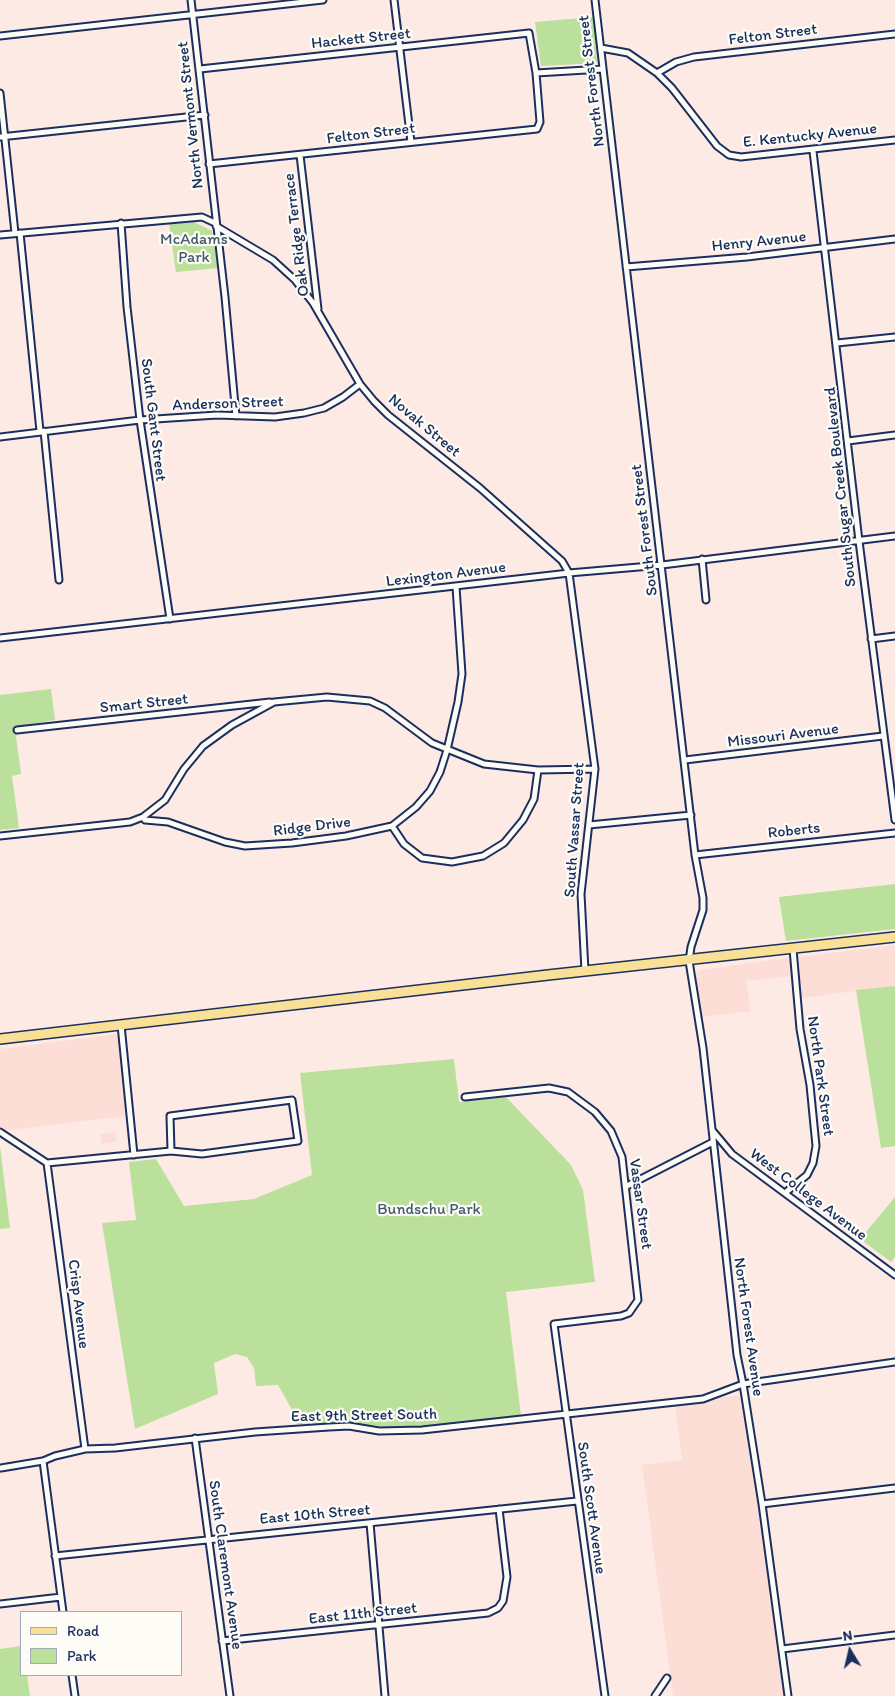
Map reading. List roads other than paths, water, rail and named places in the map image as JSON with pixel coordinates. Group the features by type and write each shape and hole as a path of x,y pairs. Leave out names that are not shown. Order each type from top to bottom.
{"main road":[{"path":"0,1039 895,937"}],"street":[{"name":"North Vermont Street","path":"191,0 200,68 215,225 225,297 236,416"},
{"path":"0,36 322,0"},
{"path":"394,0 398,48 411,142"},
{"name":"North Forest Street","path":"595,0 614,159"},
{"name":"Hackett Street","path":"200,68 526,34 531,35 536,73"},
{"name":"Felton Street","path":"657,73 676,62 694,57 895,34"},
{"path":"601,48 628,53 657,73"},
{"path":"536,73 603,69"},
{"name":"Felton Street","path":"209,164 537,128 540,122 536,73"},
{"name":"E. Kentucky Avenue","path":"657,73 672,88 717,146 727,154 741,157 895,140"},
{"path":"0,93 2,136 18,233 59,580"},
{"path":"2,136 205,115"},
{"name":"South Sugar Creek Boulevard","path":"813,150 838,343 859,541 895,820"},
{"name":"Oak Ridge Terrace","path":"300,155 318,312"},
{"name":"South Forest Street","path":"614,159 695,854 703,898 703,910 691,947 689,961"},
{"path":"0,235 121,223 202,218 215,225"},
{"name":"South Gant Street","path":"121,223 126,307 140,420 170,619"},
{"name":"Novak Street","path":"215,225 272,260 296,280 318,312 360,384 388,415 488,495 562,561 569,573"},
{"name":"Henry Avenue","path":"626,267 895,238"},
{"path":"838,343 895,337"},
{"name":"Anderson Street","path":"0,437 140,420 236,416 276,417 304,413 324,408 343,398 360,384"},
{"path":"848,441 895,435"},
{"name":"Lexington Avenue","path":"0,638 569,573 662,565 895,536"},
{"path":"702,559 706,600"},
{"name":"South Vassar Street","path":"569,573 595,769 581,894 585,971"},
{"name":"Ridge Drive","path":"143,817 145,820 168,822 225,842 245,846 328,838 372,832 392,826 416,807 430,791 440,772 447,750 462,674 456,587"},
{"path":"871,639 895,636"},
{"name":"Smart Street","path":"17,730 328,697 370,701 385,708 418,734 447,750 484,764 538,770 595,769"},
{"path":"0,836 130,822 143,817 165,800 184,769 203,746 232,725 274,702"},
{"name":"Missouri Avenue","path":"685,760 884,736"},
{"path":"392,826 404,844 422,858 452,862 482,856 504,843 524,820 534,799 538,770"},
{"path":"589,826 691,815"},
{"name":"Roberts","path":"695,854 895,833"},
{"name":"North Park Street","path":"785,1193 807,1175 813,1163 816,1146 810,1086 800,1029 793,949"},
{"name":"North Forest Avenue","path":"689,961 703,1048 736,1355 743,1384 762,1504 788,1696"},
{"path":"121,1025 134,1156"},
{"name":"Vassar Street","path":"465,1097 549,1088 568,1092 596,1112 611,1131 622,1157 627,1186 638,1300 632,1310 622,1316 554,1324"},
{"path":"0,1132 47,1163 171,1151 202,1154 298,1141 292,1100 170,1116 171,1151"},
{"name":"West College Avenue","path":"712,1130 732,1154 895,1275"},
{"path":"627,1186 713,1142"},
{"name":"Crisp Avenue","path":"47,1163 85,1449"},
{"name":"South Scott Avenue","path":"554,1324 605,1696"},
{"name":"East 9th Street South","path":"0,1468 43,1461 55,1456 85,1449 115,1448 195,1438 329,1426 350,1426 379,1431 422,1430 704,1399 743,1384 895,1362"},
{"name":"South Claremont Avenue","path":"195,1438 230,1696"},
{"path":"43,1461 63,1611"},
{"path":"762,1504 895,1488"},
{"name":"East 10th Street","path":"55,1556 577,1500"},
{"name":"East 11th Street","path":"222,1641 471,1617 488,1613 498,1608 502,1603 507,1576 499,1509"},
{"path":"370,1523 385,1696"},
{"path":"0,1604 61,1597"},
{"path":"782,1649 895,1635"},
{"path":"72,1676 75,1696"},
{"path":"655,1696 667,1678"}],"park label":[{"name":"McAdams Park","path":"194,249"},
{"name":"Bundschu Park","path":"429,1210"}]}
